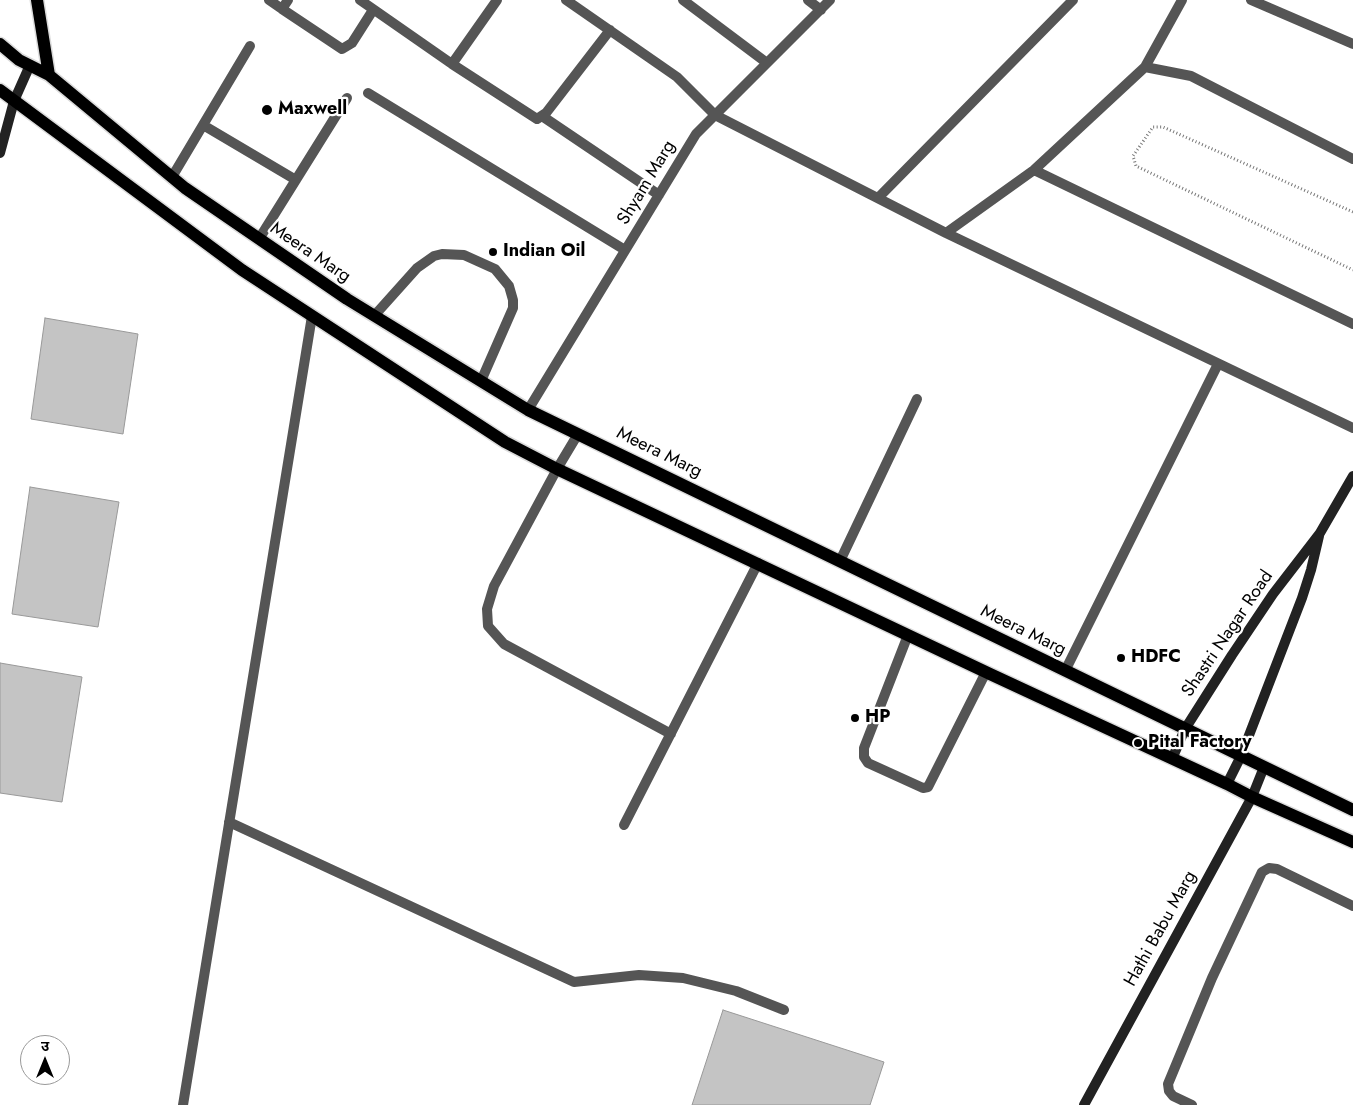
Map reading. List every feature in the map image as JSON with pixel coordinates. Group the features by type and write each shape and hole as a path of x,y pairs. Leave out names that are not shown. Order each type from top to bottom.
{"main road":[{"path":"37,0 49,75"},
{"name":"Meera Marg","path":"0,44 19,60 49,75 185,188 347,300 528,410 1353,810"},
{"path":"0,90 242,270 505,442 557,469 986,672 1252,797 1353,842"}],"street":[{"path":"269,0 285,4 342,49 352,43 373,10"},
{"path":"360,0 452,64 537,119 546,113 610,30"},
{"path":"452,64 497,0"},
{"path":"566,0 677,77 715,115 946,233 1353,428"},
{"path":"683,0 767,63"},
{"path":"808,0 821,10"},
{"name":"Shyam Marg","path":"528,410 696,134 830,0"},
{"path":"878,198 1073,0"},
{"path":"946,233 1034,170 1145,67 1182,0"},
{"path":"1251,0 1353,44"},
{"path":"172,177 250,46"},
{"path":"0,153 14,101 30,66"},
{"path":"1145,67 1191,76 1353,159"},
{"path":"368,93 625,250"},
{"path":"259,239 347,98"},
{"path":"542,116 659,194"},
{"path":"203,125 296,180"},
{"path":"1034,170 1353,324"},
{"path":"374,316 417,268 434,256 442,254 464,255 495,269 509,286 513,308 481,381"},
{"path":"183,1105 312,316"},
{"path":"1065,671 1218,364"},
{"path":"840,561 917,399"},
{"path":"578,434 494,586 487,609 488,626 504,644 671,734"},
{"name":"Shastri Nagar Road","path":"1172,759 1185,730 1247,632 1273,594 1320,533 1353,476"},
{"name":"Shastri Nagar Road","path":"1227,784 1241,756 1302,598 1320,533"},
{"path":"624,825 758,564"},
{"path":"908,635 864,748 864,757 868,763 923,788 928,787 986,672"},
{"name":"Hathi Babu Marg","path":"1084,1105 1252,797 1264,767"},
{"path":"229,822 574,982 639,975 683,978 736,991 784,1010"},
{"path":"1192,1105 1173,1096 1169,1091 1168,1084 1212,978 1262,872 1269,868 1276,869 1353,906"}],"path":[{"path":"1353,212 1163,126 1153,126 1133,156 1136,166 1353,270"}],"building":[{"path":"45,318 138,334 123,434 31,419"},
{"path":"30,487 119,502 98,627 12,614"},
{"path":"0,663 82,677 62,802 0,793"},
{"path":"723,1010 884,1062 870,1105 692,1105"}],"place":[{"name":"Maxwell","path":"267,110"},
{"name":"Indian Oil","path":"493,252"},
{"name":"HDFC","path":"1121,658"},
{"name":"HP","path":"855,718"},
{"name":"Pital Factory","path":"1138,743"}]}
